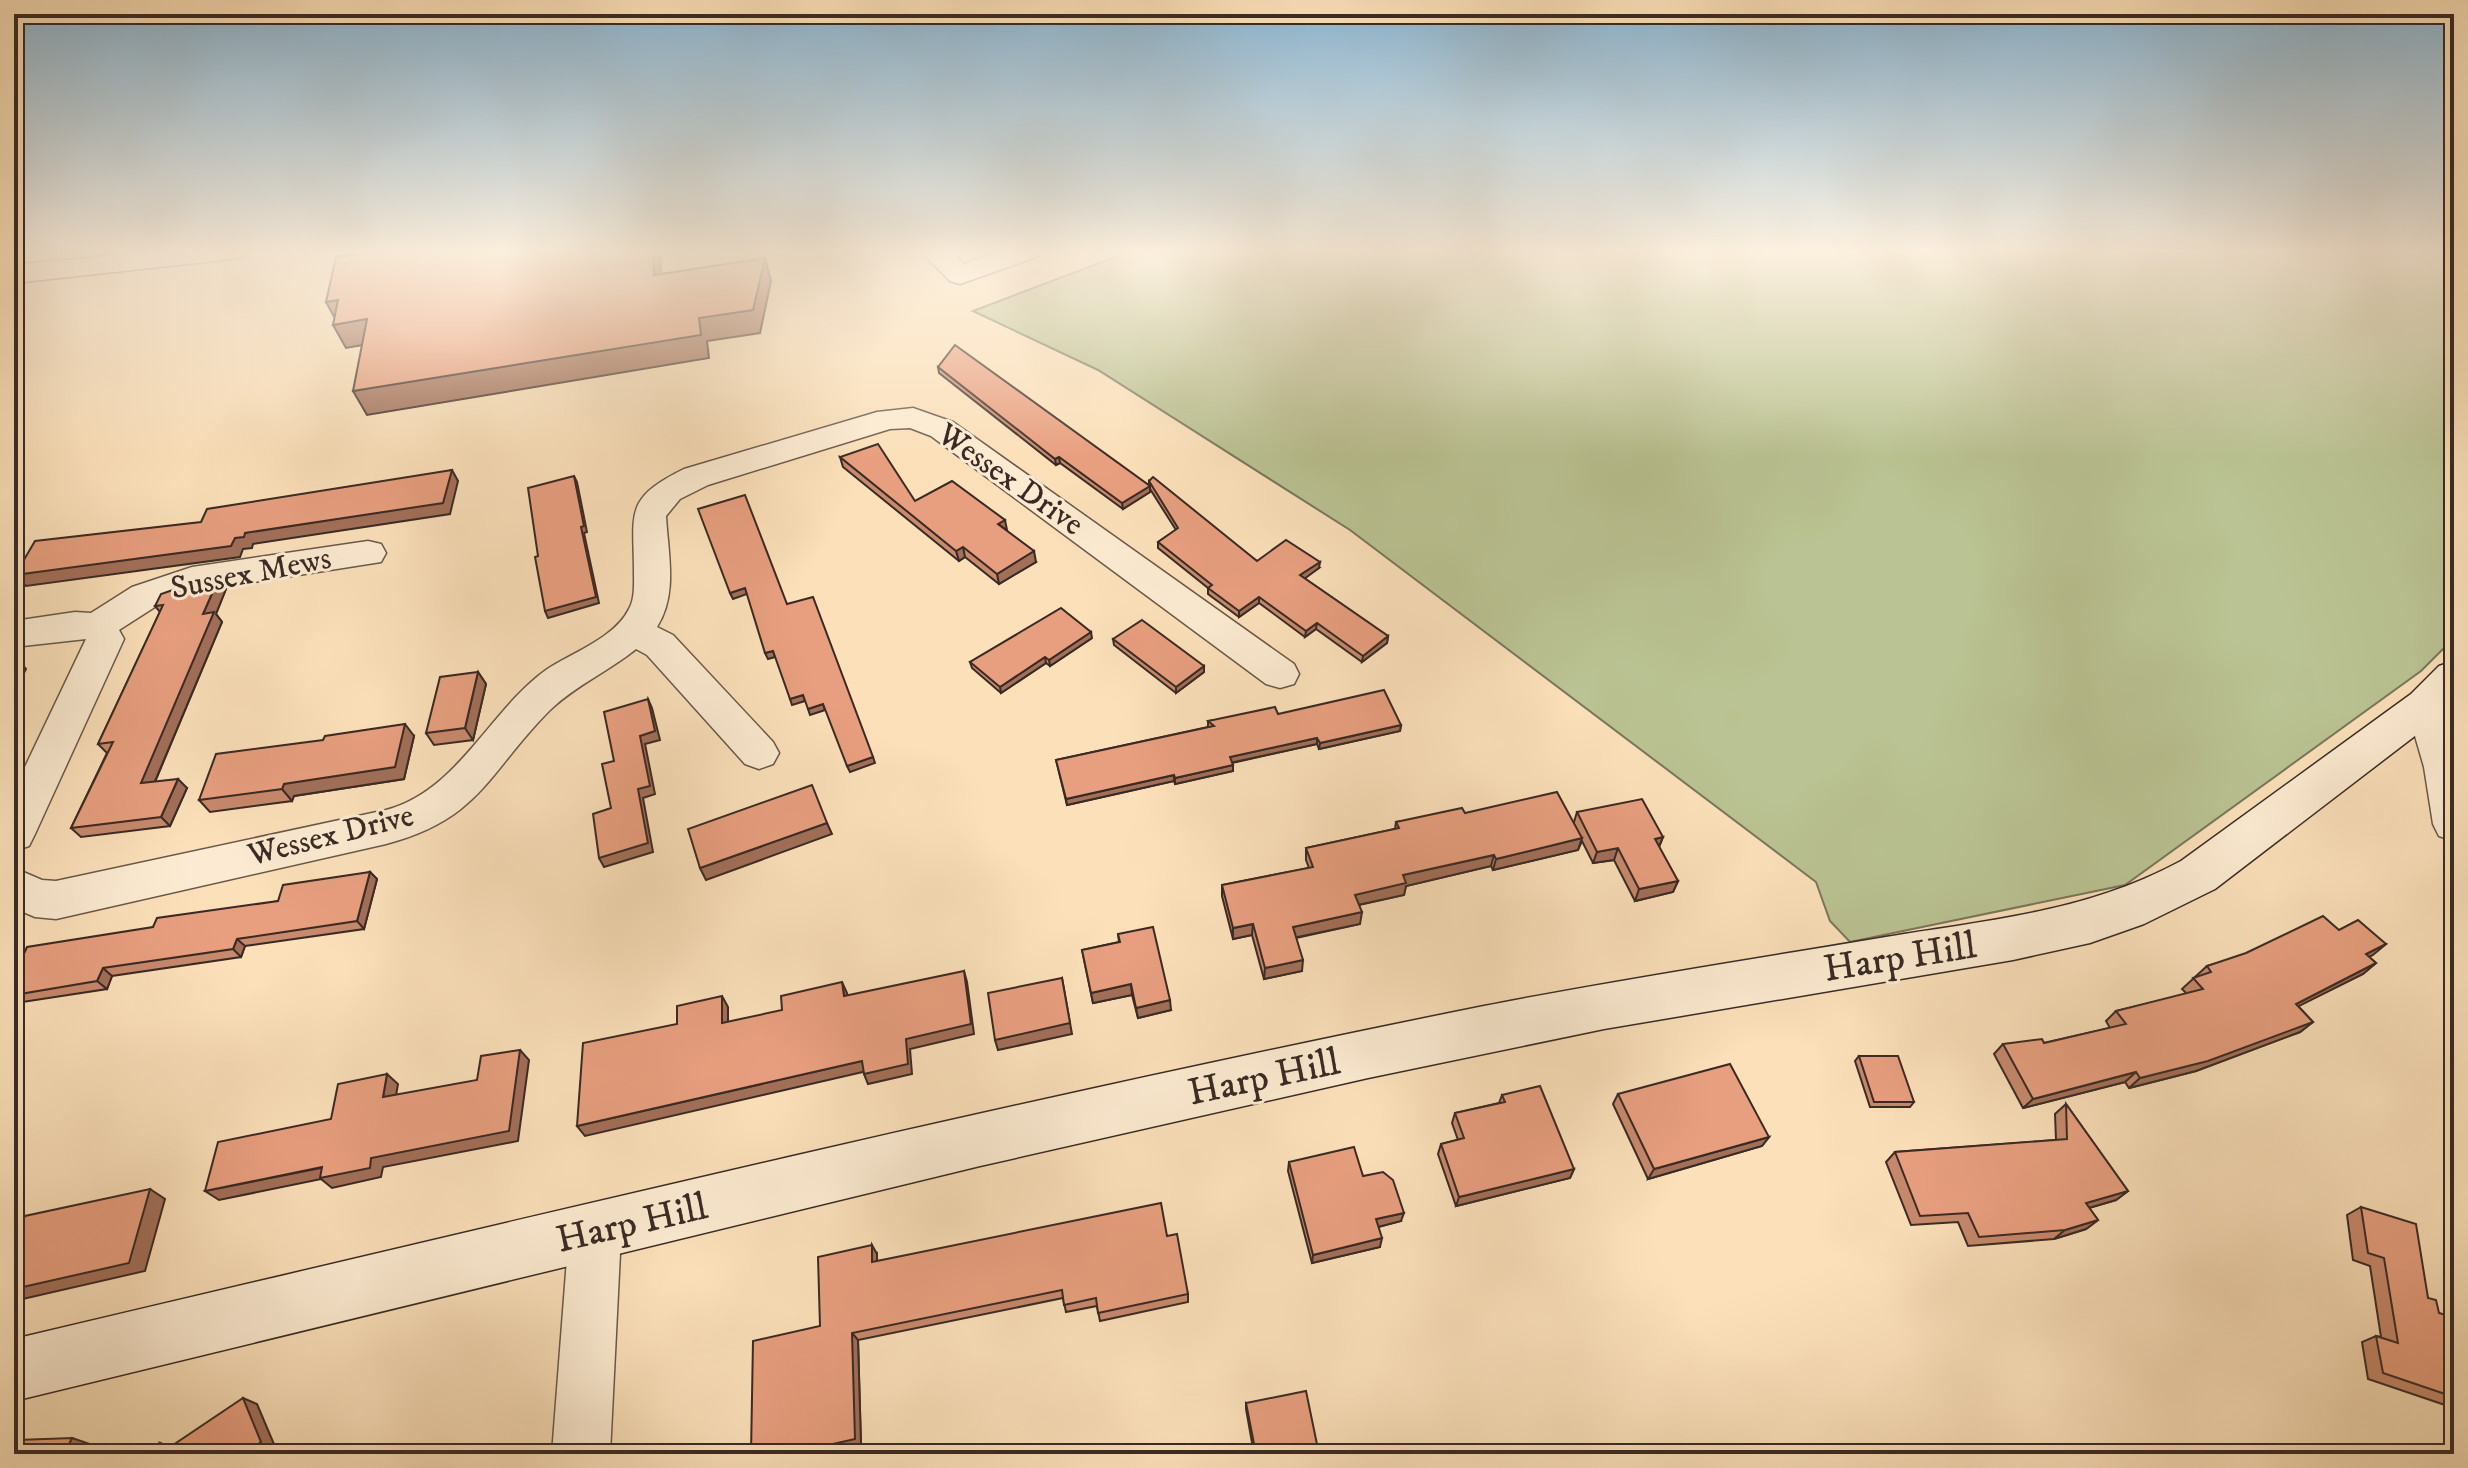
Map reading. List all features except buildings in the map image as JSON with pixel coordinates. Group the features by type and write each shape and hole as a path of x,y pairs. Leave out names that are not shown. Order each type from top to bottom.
{"street":[{"name":"Wessex Drive","path":"14,886 35,898 56,900 408,821 428,811 455,791 535,701 632,630 648,609 651,598 649,515 668,491 696,477 876,421 913,418 942,429 1280,674"},
{"name":"Sussex Mews","path":"95,628 145,596 192,579 368,553"},
{"path":"14,634 75,625 95,628 104,634 103,645 14,834"},
{"path":"632,630 660,645 759,753"},
{"path":"2440,691 2444,767 2454,824"},
{"name":"Harp Hill","path":"14,1370 1236,1083 1541,1019 2014,940 2103,920 2172,891 2198,875 2440,691"},
{"path":"581,1454 595,1233"}],"green space":[{"path":"991,320 2454,320 2454,638 2421,671 2125,885 1850,942 1830,921 1816,882 1350,530 1098,370"}]}
